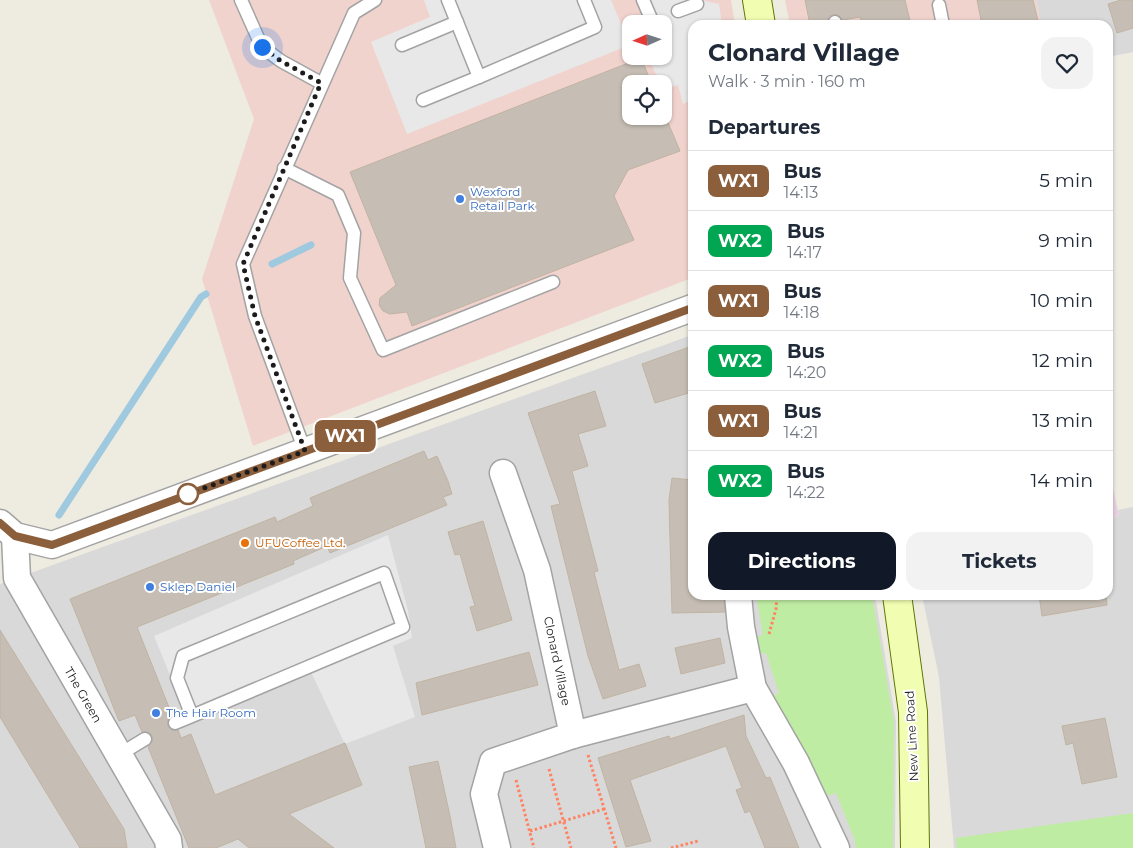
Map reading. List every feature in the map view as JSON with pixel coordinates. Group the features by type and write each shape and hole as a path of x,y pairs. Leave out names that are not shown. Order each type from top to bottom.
{"main road":[{"path":"757,0 760,20"},
{"name":"New Line Road","path":"898,600 913,712 915,848"}],"street":[{"path":"8,529 52,545 688,309"},
{"name":"Clonard Village","path":"503,473 537,570 576,746"},
{"name":"The Green","path":"8,529 16,578 117,756 168,840 169,848"},
{"path":"738,600 741,627 753,688 796,763 836,848"},
{"path":"497,848 484,794 493,762 576,746 753,688"}],"lane":[{"path":"241,0 262,47 281,61 321,83"},
{"path":"305,451 255,316 243,264 321,83 354,13 375,0"},
{"path":"448,0 479,77"},
{"path":"423,100 595,27 584,0"},
{"path":"643,0 649,15"},
{"path":"678,11 697,4"},
{"path":"939,5 942,20"},
{"path":"402,45 457,22"},
{"path":"284,168 338,196 354,232 350,278 383,350 553,282"},
{"path":"175,723 192,716 403,627 384,573 183,656 177,678 192,716"},
{"path":"117,756 145,739"}],"path":[{"path":"576,746 588,754 616,848"},
{"path":"540,769 556,764"},
{"path":"548,767 571,848"},
{"path":"515,776 534,848"},
{"path":"530,831 604,809"},
{"path":"671,848 698,841"}],"shaded area":[{"name":"Wexford Retail Park","path":"209,0 731,0 734,20 688,20 688,280 253,446 202,279 254,119"},
{"path":"424,0 611,0 622,26 622,48 407,134 371,42 430,17"},
{"path":"650,0 701,0 719,4 721,20 688,20 688,102 683,104 678,85 672,87 672,75 656,75 652,65 672,65 672,15 644,15"},
{"path":"785,0 1036,0 1040,20 789,20"},
{"path":"1036,0 1133,0 1133,52 1113,56 1113,20 1040,20"},
{"path":"688,336 688,600 876,600 896,722 895,848 0,848 0,584"},
{"path":"1113,488 1119,516 1113,517"},
{"path":"1133,507 1133,848 954,848 939,677 923,600 1113,600 1113,517 1119,516 1118,510"},
{"path":"388,535 408,611 412,638 393,646 415,717 345,744 311,672 190,724 154,636"}],"green space":[{"path":"757,600 873,600 894,722 893,848 856,848 854,838 836,793 827,796 789,731 772,697 779,693 766,653 757,654 755,637 763,635"},
{"path":"1133,813 1133,848 957,848 956,838"}],"building":[{"path":"805,0 905,0 910,20 861,20 860,17 843,20 836,14 829,16 828,20 809,20"},
{"path":"977,0 1033,0 1038,20 981,20"},
{"path":"1121,0 1133,0 1133,28 1117,33 1108,4"},
{"path":"623,65 644,65 648,75 622,75 622,125 669,125 680,151 628,170 614,196 634,240 412,326 407,312 390,314 383,311 379,305 380,298 396,285 350,172"},
{"path":"688,347 688,393 655,403 642,364"},
{"path":"595,391 606,426 578,434 588,466 572,471 598,571 594,572 619,670 639,664 646,686 603,699 588,656 551,506 560,504 528,413"},
{"path":"424,451 428,460 437,456 448,481 452,494 443,497 447,505 330,553 327,546 293,561 294,564 137,627 172,715 168,718 168,727 173,731 178,730 181,738 191,734 215,795 345,743 362,785 289,814 334,848 249,848 238,839 216,848 189,848 148,747 152,742 152,735 148,732 142,732 135,715 119,721 70,599 275,517 277,522 313,506 310,498"},
{"path":"672,478 688,480 688,600 724,600 725,612 672,613 669,500"},
{"path":"483,521 512,620 477,631 470,607 475,606 460,554 455,555 448,532"},
{"path":"1040,600 1106,600 1107,605 1042,616"},
{"path":"0,630 124,829 127,848 80,848 0,717"},
{"path":"720,638 725,663 681,674 675,648"},
{"path":"529,652 538,685 422,715 416,683"},
{"path":"744,715 746,736 766,778 770,777 799,848 765,848 750,811 745,813 736,790 742,788 726,746 630,780 651,841 626,847 598,758 669,736 670,739"},
{"path":"1105,718 1117,777 1082,784 1073,743 1066,745 1062,726"},
{"path":"438,761 456,848 426,848 409,767"}],"waterway":[{"path":"272,264 311,245"},
{"path":"59,515 201,297 206,294"}],"bus line":[{"name":"WX1","path":"0,523 15,536 52,545 688,309"}],"place":[{"name":"Wexford Retail Park","path":"460,199"},
{"name":"UFUCoffee Ltd.","path":"245,543"},
{"name":"Sklep Daniel","path":"150,587"},
{"name":"The Hair Room","path":"156,713"}],"route":[{"path":"188,494 305,451 255,316 243,264 321,83 281,61 262,47"}]}
